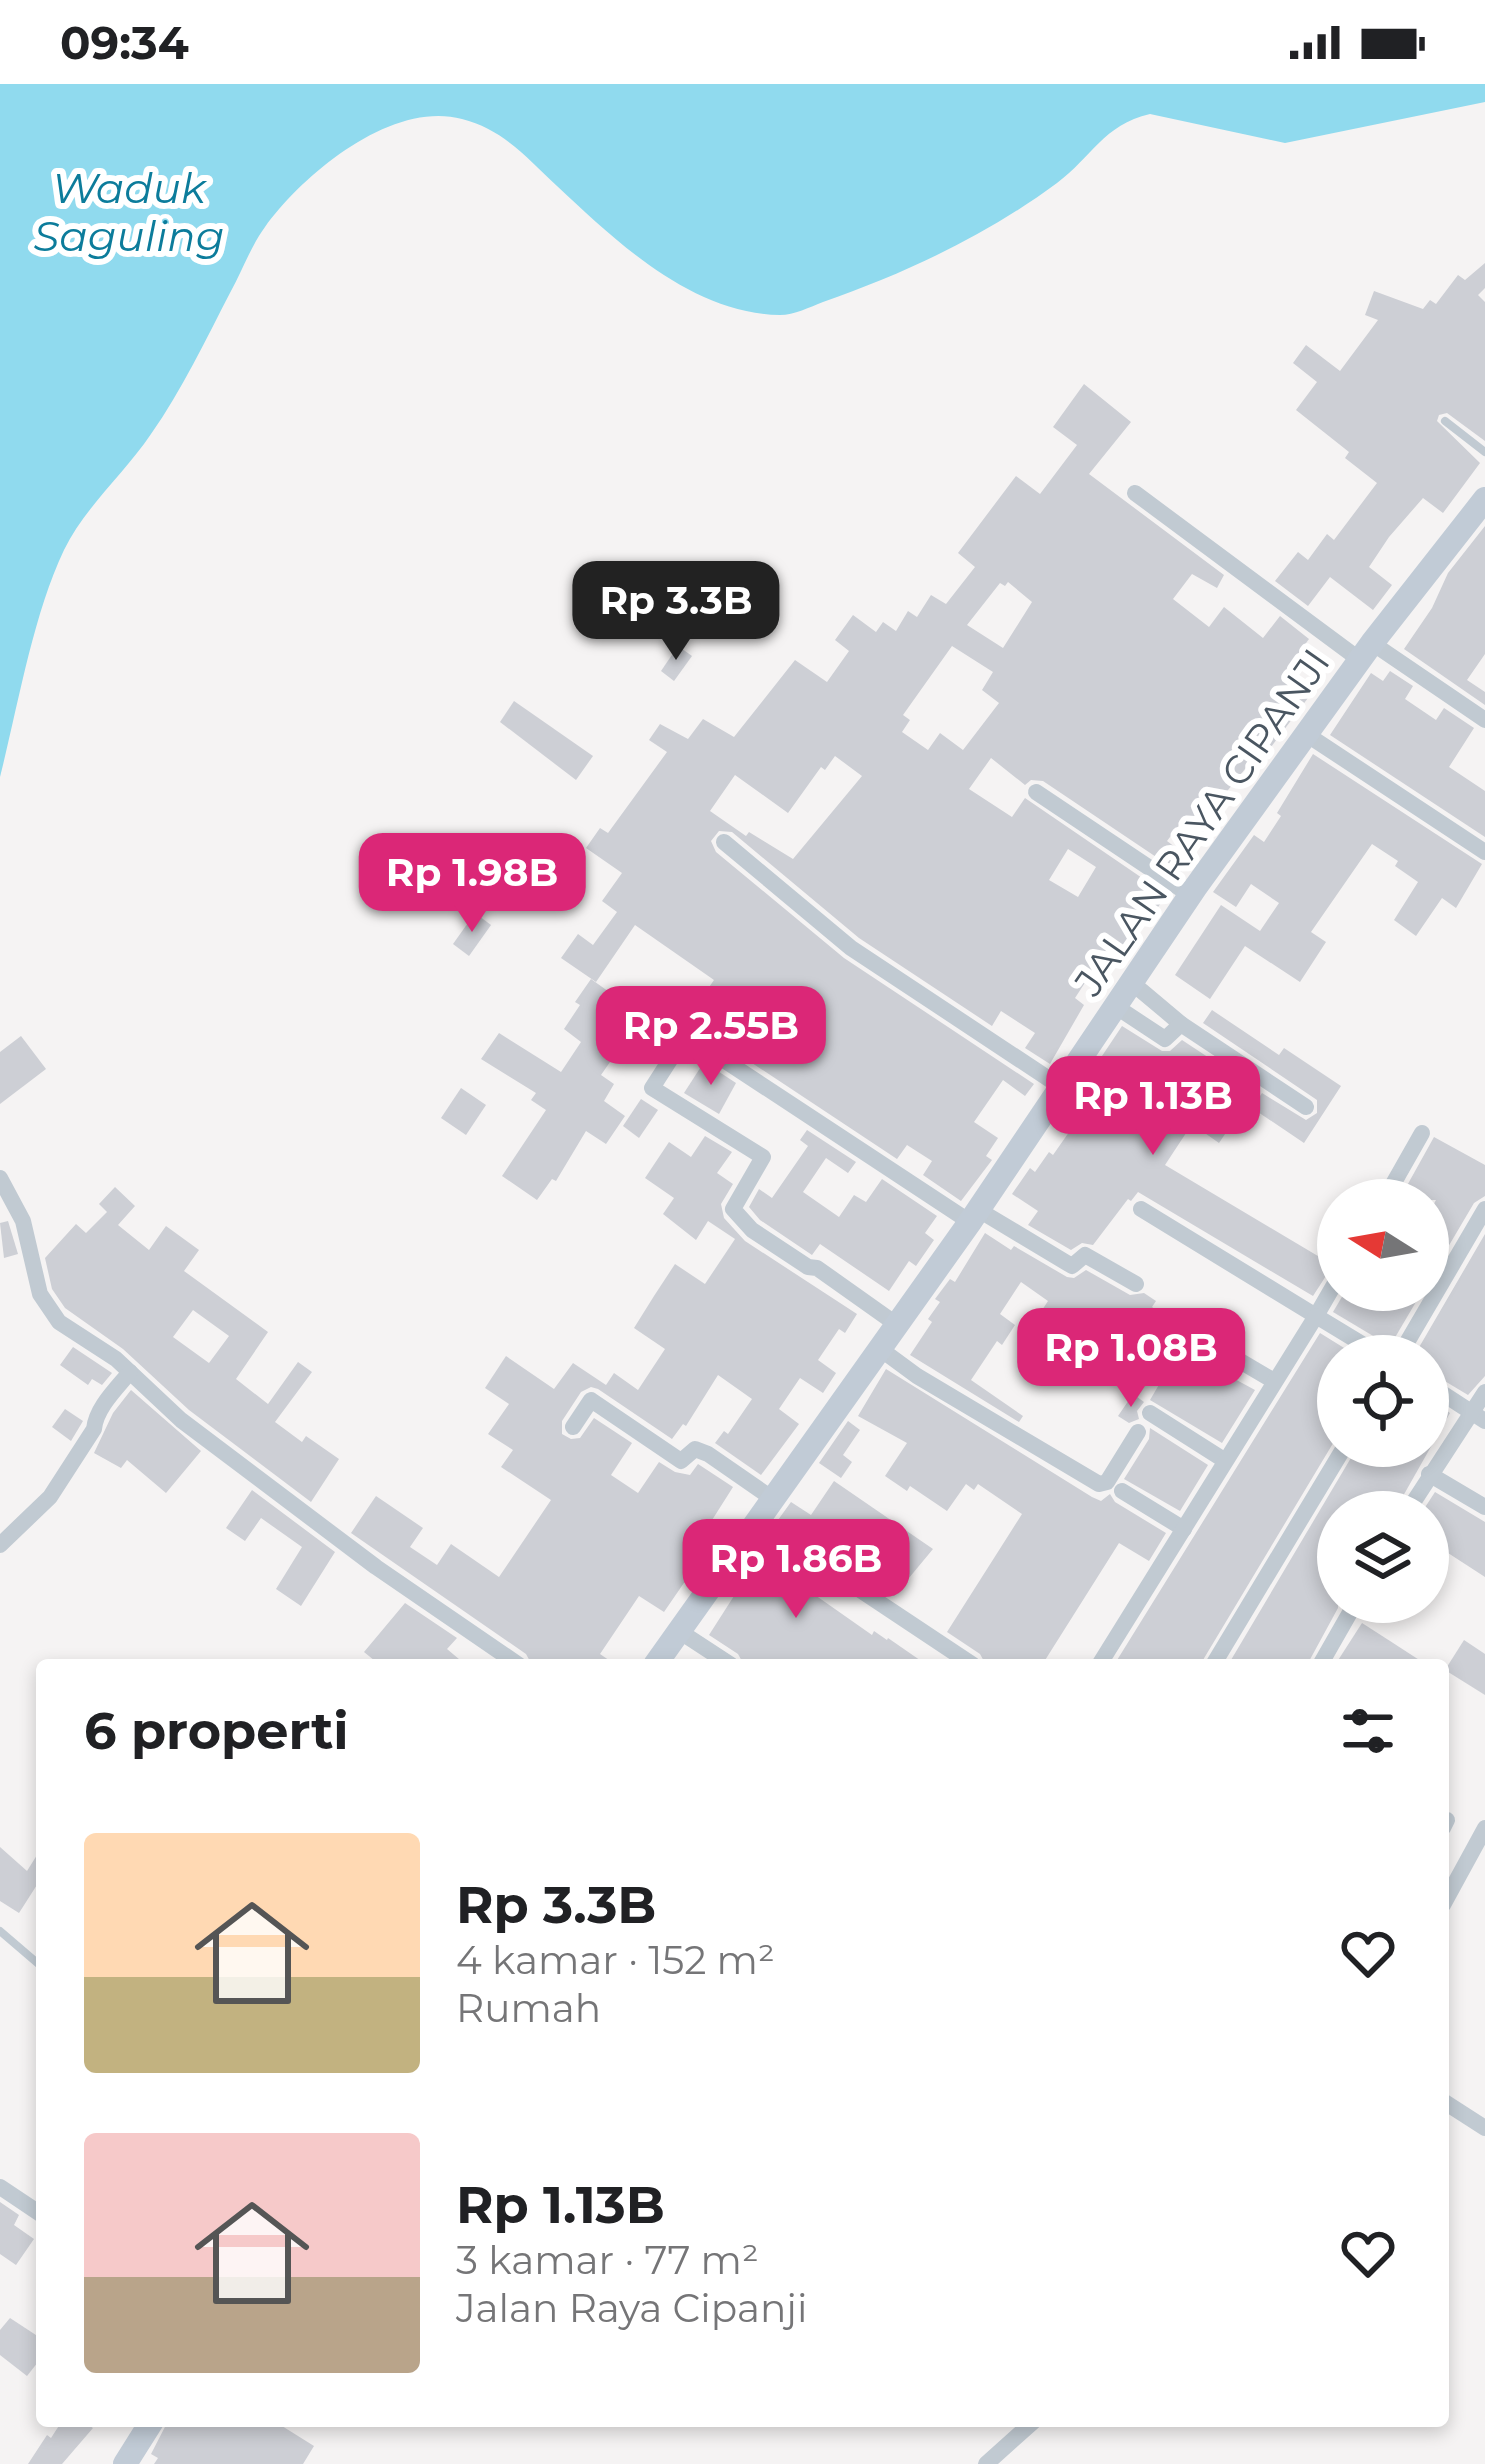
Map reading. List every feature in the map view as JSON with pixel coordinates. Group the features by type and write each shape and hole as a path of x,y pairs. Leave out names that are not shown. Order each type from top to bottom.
{"main road":[{"name":"JALAN RAYA CIPANJI","path":"659,1659 974,1215 1190,895 1366,652 1485,499"},
{"path":"124,2464 148,2427"}],"street":[{"path":"1136,493 1366,652 1485,720"},
{"path":"1306,734 1485,852"},
{"path":"1036,792 1190,895"},
{"path":"724,842 851,948 1061,1087"},
{"path":"1131,982 1180,1024 1306,1107"},
{"path":"1115,1006 1165,1039 1180,1024"},
{"path":"896,1324 818,1268 808,1267 752,1230 733,1209 763,1157 652,1088 686,1035 974,1215 1072,1266 1084,1255 1136,1284"},
{"path":"1396,1179 1422,1133"},
{"path":"0,1178 22,1221 40,1294 73,1334 91,1341 181,1420 376,1568 511,1659"},
{"path":"1141,1209 1347,1335"},
{"path":"1411,1335 1485,1209"},
{"path":"1103,1659 1319,1311"},
{"path":"1201,1338 1274,1382"},
{"path":"879,1348 917,1376 1100,1484 1107,1482 1138,1432"},
{"path":"0,1545 50,1497 94,1429 103,1406 130,1372"},
{"path":"1419,1491 1479,1416 1485,1392"},
{"path":"1449,1397 1479,1416"},
{"path":"573,1426 591,1400 681,1461 695,1449 708,1454 773,1499"},
{"path":"1150,1413 1224,1460"},
{"path":"1218,1659 1332,1467"},
{"path":"1429,1474 1485,1507"},
{"path":"1122,1491 1184,1529"},
{"path":"758,1522 964,1659"},
{"path":"1323,1659 1344,1623"},
{"path":"680,1631 722,1659"},
{"path":"1449,1894 1485,1828"},
{"path":"1449,2106 1485,2128"},
{"path":"0,2187 36,2211"},
{"path":"986,2464 1027,2427"}],"lane":[{"path":"1445,421 1485,452"},
{"path":"0,1931 36,1962"}],"water":[{"name":"Waduk Saguling","path":"0,84 1485,84 1485,102 1285,143 1150,114 1121,126 1057,183 974,236 885,278 780,315 716,302 658,271 605,230 514,146 477,124 435,116 379,131 302,185 265,227 162,417 73,534 43,603 0,777"}],"building":[{"path":"1485,263 1485,288 1478,295 1485,302 1485,441 1447,413 1437,421 1480,463 1443,513 1423,498 1389,537 1369,567 1392,585 1373,610 1330,577 1308,606 1275,581 1298,552 1308,560 1327,534 1334,540 1377,483 1345,458 1349,452 1296,410 1317,382 1293,363 1306,345 1340,371 1378,320 1365,315 1374,291 1423,309 1430,300 1436,304 1458,275 1465,280"},
{"path":"1084,384 1131,422 1089,474 1224,575 1217,588 1192,574 1173,599 1209,627 1224,607 1263,638 1280,616 1309,639 1284,673 1311,694 1271,747 1266,743 1199,826 1186,816 1167,841 1191,859 1180,873 1043,781 1025,785 991,758 969,789 1012,817 1025,798 1167,895 1137,935 1132,932 1118,955 1107,949 1075,998 1084,1005 1050,1064 1025,1048 1035,1033 1001,1011 992,1026 859,938 732,832 719,831 711,841 716,852 844,958 1034,1084 1025,1096 1003,1080 974,1122 998,1138 986,1156 992,1160 961,1201 923,1175 932,1161 907,1145 897,1159 749,1061 759,1047 696,1006 714,980 635,925 596,982 561,958 578,934 593,945 617,912 602,901 622,873 586,848 600,828 608,833 667,752 649,740 660,724 688,739 703,719 734,737 795,660 827,682 849,651 835,640 853,615 876,632 883,622 896,631 908,611 917,617 931,595 946,604 975,567 958,553 1016,476 1040,494 1077,445 1053,427","holes":["1008,582 1032,602 1003,648 967,625 1000,583","952,646 993,672 982,690 999,703 963,750 940,733 928,750 902,732 910,720 903,715","835,756 862,776 793,859 749,832 746,836 710,811 735,775 788,813 821,767 825,770","1068,849 1096,867 1078,897 1049,880"]},
{"path":"1485,526 1485,654 1467,680 1485,692 1485,705 1404,649 1432,608 1448,573"},
{"path":"678,646 692,656 674,681 661,671"},
{"path":"1390,671 1413,686 1405,699 1436,720 1444,708 1474,728 1449,767 1485,791 1485,837 1330,735 1371,673 1383,681"},
{"path":"514,701 593,756 576,780 500,722"},
{"path":"1313,754 1482,864 1456,908 1442,898 1416,936 1394,920 1418,882 1372,844 1311,932 1326,942 1300,982 1245,946 1210,999 1175,975 1221,905 1260,931 1279,903 1251,884 1236,907 1213,892 1254,835 1264,842"},
{"path":"556,836 584,856 566,881 538,861"},
{"path":"475,913 491,925 469,956 453,944"},
{"path":"591,979 633,1009 637,1004 641,1007 654,989 683,1010 671,1027 660,1019 654,1027 648,1022 632,1044 626,1039 601,1075 614,1084 604,1101 625,1116 606,1144 586,1131 556,1181 552,1179 537,1200 502,1176 546,1110 531,1100 536,1093 481,1059 499,1033 561,1072 581,1042 564,1029"},
{"path":"1212,1010 1279,1055 1284,1048 1341,1086 1304,1143 1252,1108 1262,1093 1306,1120 1317,1113 1317,1100 1203,1023"},
{"path":"1122,1026 1162,1051 1170,1051 1182,1040 1235,1075 1227,1087 1248,1100 1219,1143 1192,1124 1165,1165 1317,1255 1313,1296 1138,1192 1093,1245 1082,1243 1071,1250 1028,1225 1038,1211 1012,1194 1030,1168 1035,1172 1049,1152 1053,1155 1095,1095 1090,1091 1108,1064 1100,1059"},
{"path":"21,1036 46,1069 0,1104 0,1052"},
{"path":"704,1062 736,1083 719,1114 684,1093"},
{"path":"461,1088 486,1105 466,1135 441,1118"},
{"path":"641,1099 658,1110 639,1138 623,1126"},
{"path":"807,1130 856,1162 848,1173 826,1158 803,1192 839,1217 854,1195 866,1202 882,1179 937,1216 925,1233 934,1240 916,1266 909,1261 889,1291 820,1244 812,1255 760,1220 749,1207 759,1189 772,1198 808,1146 800,1140"},
{"path":"705,1136 732,1152 717,1173 733,1184 721,1204 724,1218 745,1241 857,1314 845,1333 839,1329 818,1360 836,1373 823,1393 800,1378 779,1409 799,1424 761,1475 715,1443 724,1431 728,1434 752,1399 718,1375 686,1426 672,1439 598,1389 581,1392 562,1421 562,1434 580,1438 594,1418 632,1443 611,1475 638,1493 659,1462 690,1475 698,1464 733,1487 695,1547 710,1557 694,1580 688,1577 664,1612 639,1596 600,1654 607,1659 529,1659 351,1533 376,1496 423,1528 410,1547 437,1565 451,1544 499,1577 551,1500 501,1467 513,1450 488,1434 509,1404 485,1388 506,1356 554,1389 573,1363 606,1385 614,1373 638,1390 665,1349 634,1328 654,1296 675,1264 705,1284 735,1239 708,1221 696,1240 663,1214 674,1198 645,1178 669,1142 691,1157"},
{"path":"1434,1137 1485,1165 1485,1196 1474,1203 1449,1245 1449,1179 1411,1179"},
{"path":"115,1187 135,1206 118,1225 149,1250 166,1226 199,1250 184,1271 268,1332 236,1379 268,1404 298,1362 312,1372 275,1422 302,1442 306,1436 339,1459 311,1502 189,1410 123,1349 65,1308 52,1289 45,1258 76,1224 86,1233 107,1212 99,1204","holes":["193,1310 229,1336 209,1363 173,1337"]},
{"path":"8,1221 18,1254 4,1258 0,1223"},
{"path":"985,1233 1067,1277 1086,1270 1130,1295 1144,1293 1156,1301 1152,1307 1171,1321 1159,1338 1255,1390 1222,1443 1150,1400 1167,1371 1137,1351 1113,1386 1089,1369 1095,1360 1062,1337 1057,1344 1031,1327 1048,1301 1021,1282 1000,1314 1015,1325 1002,1345 997,1341 971,1380 1023,1416 1019,1422 910,1355 932,1322 928,1319 940,1302 935,1299 950,1279 955,1282"},
{"path":"1485,1234 1485,1376 1468,1395 1449,1384 1449,1335 1426,1335 1440,1311 1449,1311 1449,1296"},
{"path":"1411,1311 1396,1335 1372,1335 1333,1312"},
{"path":"1317,1338 1319,1467 1204,1659 1118,1659"},
{"path":"73,1347 112,1373 102,1385 92,1379 88,1385 60,1365"},
{"path":"886,1369 1092,1497 1101,1501 1110,1494 1115,1502 1166,1533 1149,1561 1119,1543 1046,1659 983,1659 947,1632 1022,1514 978,1484 974,1490 966,1484 947,1511 910,1486 907,1491 885,1476 907,1443 858,1416"},
{"path":"131,1390 201,1451 166,1493 127,1460 121,1468 94,1453 113,1413"},
{"path":"1133,1394 1144,1402 1137,1411 1139,1419 1129,1423 1118,1416"},
{"path":"65,1409 83,1421 71,1441 52,1427"},
{"path":"848,1421 860,1430 843,1455 852,1462 841,1478 819,1463"},
{"path":"1150,1428 1208,1465 1180,1511 1124,1479 1149,1439"},
{"path":"1346,1467 1419,1467 1406,1491 1331,1491"},
{"path":"834,1481 933,1549 894,1596 778,1520 791,1502 811,1515"},
{"path":"252,1490 335,1552 301,1606 276,1589 302,1547 261,1518 245,1541 226,1528"},
{"path":"1449,1500 1485,1522 1485,1577 1449,1554"},
{"path":"1317,1515 1317,1623 1330,1623 1310,1659 1232,1659"},
{"path":"764,1541 824,1581 815,1595 872,1635 874,1631 888,1638 918,1659 741,1659 709,1635 741,1585 735,1582"},
{"path":"405,1603 457,1638 447,1649 459,1659 373,1659 364,1652"},
{"path":"1362,1623 1418,1659 1339,1659"},
{"path":"1464,1640 1485,1654 1485,1695 1449,1672 1449,1664"},
{"path":"0,1847 27,1871 36,1857 36,1886 19,1913 0,1901"},
{"path":"0,2202 19,2215 14,2225 34,2239 16,2265 0,2254"},
{"path":"10,2318 36,2335 36,2365 27,2376 0,2355 0,2330"},
{"path":"58,2427 93,2428 62,2464 28,2464 47,2435 51,2438"},
{"path":"165,2427 284,2427 314,2446 303,2464 154,2464 158,2458 151,2454"}]}
